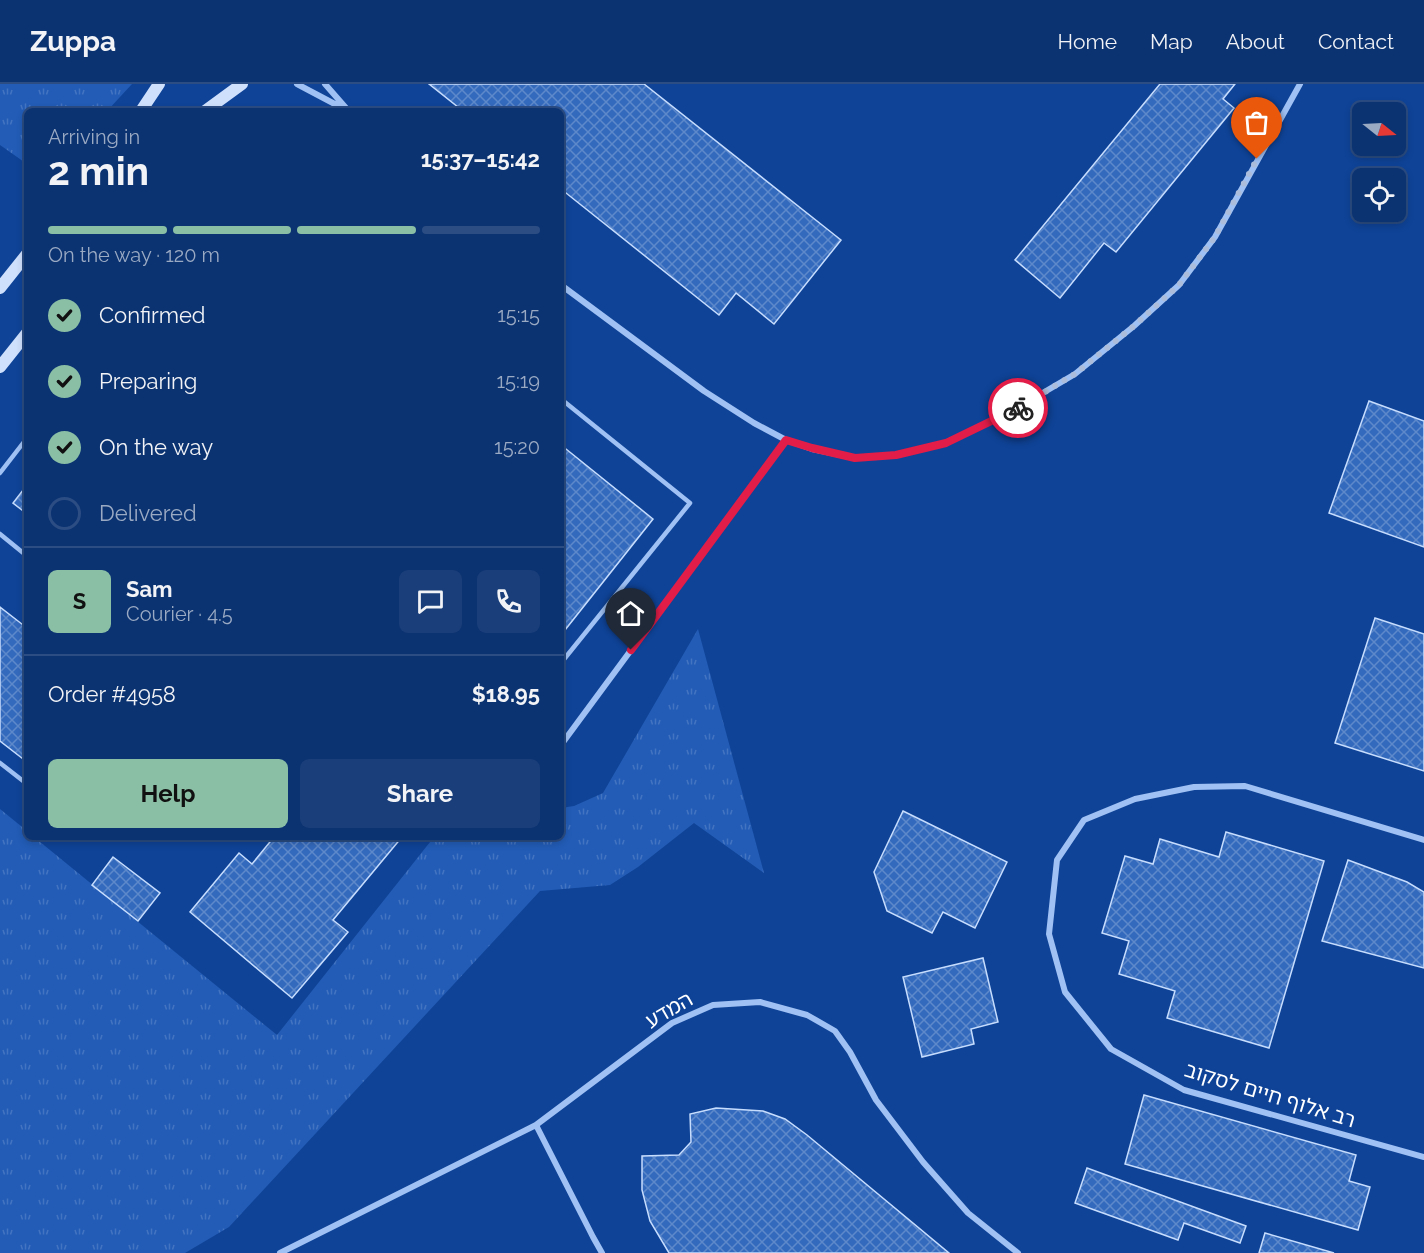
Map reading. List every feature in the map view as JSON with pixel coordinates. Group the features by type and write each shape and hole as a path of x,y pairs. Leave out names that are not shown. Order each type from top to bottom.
{"street":[{"path":"143,108 159,84"},
{"path":"209,108 242,84"},
{"path":"297,84 342,108"},
{"path":"325,84 345,108"},
{"path":"564,287 704,391 754,423 786,440 855,458 896,455 946,443 1012,411 1075,374 1134,326 1179,285 1215,237 1300,84"},
{"path":"0,288 24,258"},
{"path":"0,366 24,337"},
{"path":"564,741 786,440"},
{"name":"רב אלוף חיים לסקוב","path":"1424,840 1245,786 1194,787 1135,799 1084,820 1057,860 1049,934 1065,992 1111,1049 1184,1090 1424,1157"},
{"name":"המדע","path":"280,1253 536,1125 672,1023 713,1005 760,1002 807,1016 834,1031 850,1052 876,1100 923,1162 968,1213 1018,1253"},
{"path":"536,1125 603,1253"}],"lane":[{"path":"564,401 690,503 564,659"},
{"path":"0,473 24,442"},
{"path":"0,534 24,554"},
{"path":"0,763 24,782"}],"green space":[{"path":"0,84 132,84 110,108 24,108 24,162 0,145"},
{"path":"698,629 764,873 694,823 638,867 610,885 540,891 229,1227 185,1253 0,1253 0,809 24,829 24,840 38,840 277,1035 432,840 564,840 564,808 574,806 603,793"}],"building":[{"path":"429,84 644,84 841,240 774,324 736,293 719,315 564,191 564,108 459,108"},
{"path":"1160,84 1235,84 1223,99 1234,108 1116,252 1104,243 1060,298 1015,260"},
{"path":"1369,401 1424,421 1424,547 1329,513"},
{"path":"564,447 653,519 564,631"},
{"path":"24,489 24,512 13,503"},
{"path":"0,607 24,626 24,760 0,741"},
{"path":"1375,618 1424,634 1424,771 1335,743"},
{"path":"903,811 1007,862 975,928 943,912 932,933 887,911 874,872"},
{"path":"1226,832 1324,861 1269,1048 1167,1018 1175,991 1119,974 1129,941 1102,933 1125,856 1153,864 1160,839 1219,857"},
{"path":"272,840 400,840 333,920 348,932 292,998 190,912 239,853 252,864"},
{"path":"113,857 160,893 138,921 92,885"},
{"path":"1348,860 1407,882 1424,892 1424,968 1322,941"},
{"path":"983,958 998,1022 971,1029 974,1044 922,1057 903,977"},
{"path":"1144,1095 1356,1155 1349,1181 1370,1187 1358,1230 1125,1164"},
{"path":"716,1108 763,1111 785,1119 949,1253 669,1253 650,1221 642,1190 642,1156 679,1155 691,1142 690,1114"},
{"path":"1087,1168 1246,1226 1240,1243 1184,1223 1178,1240 1075,1203"},
{"path":"1265,1233 1334,1253 1259,1253"}],"way so far":[{"path":"1018,408 1075,374 1134,326 1179,285 1215,237 1257,159"}],"route":[{"path":"631,650 786,440 855,458 896,455 946,443 1018,408"}]}
